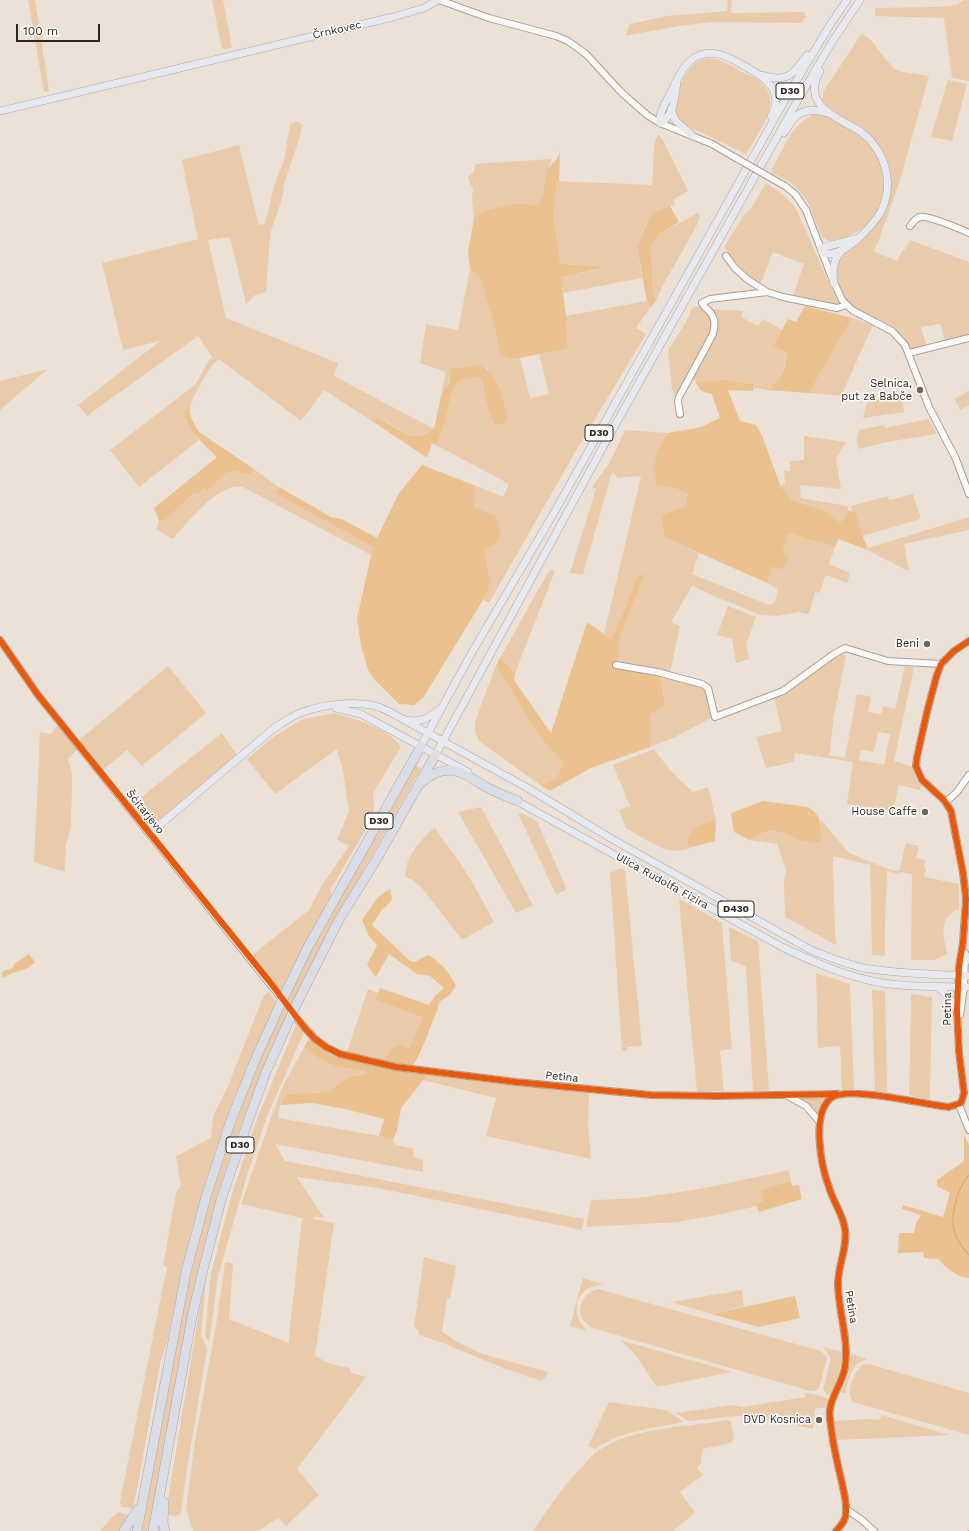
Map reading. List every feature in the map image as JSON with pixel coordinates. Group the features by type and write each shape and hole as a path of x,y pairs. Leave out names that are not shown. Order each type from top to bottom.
{"highway":[{"name":"D30","path":"137,1531 186,1272 206,1197 230,1123 265,1037 302,961 421,746"},
{"name":"D30","path":"154,1531 192,1317 221,1200 266,1072 296,1005 339,920 376,860 436,754"},
{"path":"417,786 435,773 443,770 453,770 466,775 500,794 518,801"},
{"path":"165,1531 163,1523 164,1496 189,1361 194,1324 192,1317"},
{"path":"124,1531 142,1503"}],"main road":[{"name":"Črnkovec","path":"0,111 411,12 432,4 438,0"},
{"name":"D30","path":"421,746 471,654 555,511 786,98 818,44 847,0"},
{"name":"D30","path":"436,754 600,451 826,52 860,0"},
{"path":"755,72 777,79 787,77 797,69 807,54 818,44"},
{"path":"826,52 824,61 814,83 814,91 818,102 831,115"},
{"path":"660,123 660,116 677,82 690,61 708,53 714,53 727,56 755,72 769,83 776,99 775,107 766,129 764,139"},
{"path":"660,123 667,118 671,109 677,82"},
{"path":"671,109 675,120 692,136"},
{"path":"775,141 786,131 794,118 803,112 817,110 831,115 860,132 869,140 882,158 886,172 887,192 883,209 869,229 841,250 831,254 825,254 821,250"},
{"path":"821,250 857,239"},
{"path":"834,284 834,262 841,250"},
{"name":"Ulica Rudolfa Fizira","path":"324,707 351,704 375,705 382,708 526,787 612,839 811,950 835,960 863,968 886,971 964,975"},
{"path":"150,833 273,729 301,713 324,707"},
{"name":"Ulica Rudolfa Fizira","path":"324,707 350,710 361,714 436,754 784,948 823,966 843,973 880,982 964,987"},
{"path":"401,719 413,721 422,720 442,708"},
{"path":"935,986 952,1000 957,1010"}],"street":[{"path":"438,0 490,18 556,36 568,41 586,54 640,110 660,123 712,144 785,186 795,194 806,210 834,284 847,305 859,314 892,331 905,346 929,407 956,459 969,494"},
{"path":"910,226 917,218 922,216 969,233"},
{"path":"726,256 735,268 767,292 837,308 847,305"},
{"path":"680,414 678,402 679,397 713,334 715,326 715,321 712,315 702,303 710,299 767,292"},
{"path":"909,353 969,338"},
{"name":"Šćitarjevo","path":"0,640 38,695 278,994"},
{"path":"969,641 941,664 928,706 916,766 919,777 946,802 957,792 969,775"},
{"path":"616,665 657,672 702,684 708,688 715,717 783,691 834,654 845,648 888,661 941,664"},
{"name":"Petina","path":"946,802 951,811 966,899 964,942 959,962 964,975"},
{"name":"Petina","path":"958,1025 967,957 964,942"},
{"name":"Petina","path":"298,1020 314,1038 326,1047 340,1054 396,1067 509,1081 651,1095 717,1096 841,1094 873,1096 949,1107 959,1104 963,1100 964,1093 959,1052 957,1010 964,987"},
{"name":"Petina","path":"785,1094 798,1100 806,1106 819,1121"},
{"name":"Petina","path":"841,1094 832,1097 824,1105 819,1121 819,1137 827,1181 842,1218 845,1230 845,1239 839,1267 838,1286 846,1340 845,1367 843,1377 833,1398 830,1413 832,1436 846,1509"},
{"path":"959,1104 969,1130"},
{"path":"836,1531 844,1522 846,1509 862,1520 874,1531"}],"shaded area":[{"path":"28,0 35,0 49,91 44,92"},
{"path":"212,0 223,0 232,48 222,49"},
{"path":"728,0 732,0 731,13 804,12 806,16 802,23 712,22 679,26 625,36 630,24 667,16 727,11"},
{"path":"964,0 969,0 969,81 952,78 944,18 875,16 875,8 936,7 956,5"},
{"path":"862,33 872,41 886,60 895,69 902,72 929,76 900,180 879,240 873,251 897,261 903,249 905,250 910,240 969,262 969,334 945,340 940,324 921,327 926,344 910,349 904,338 892,326 856,309 848,302 839,286 836,273 837,264 846,249 867,236 883,216 888,203 890,176 888,164 882,150 819,100 823,98 823,92"},
{"path":"707,58 722,61 756,78 765,87 769,95 769,112 761,130 746,154 687,126 679,121 676,116 676,98 684,77 693,65"},
{"path":"948,80 967,84 952,141 931,137"},
{"path":"812,112 838,121 862,137 873,150 882,169 883,190 881,201 872,219 856,232 831,242 822,237 809,205 802,194 790,182 771,172 792,133 804,120 810,117"},
{"path":"298,121 302,126 299,140 284,183 283,196 270,234 266,292 255,295 246,304 230,237 208,240 226,318 338,363 334,376 434,429 418,437 407,434 376,416 375,423 324,390 301,421 219,359 215,362 202,382 190,408 183,412 190,427 199,440 139,487 110,450 195,385 209,360 213,358 198,336 87,416 78,405 160,341 123,350 102,263 198,239 182,160 239,145 259,225 265,224 274,186 284,160 290,124"},
{"path":"658,134 664,142 688,191 673,200 675,204 656,212 647,223 637,247 642,278 563,293 560,276 598,270 598,266 560,264 559,249 553,218 557,181 652,185 654,145"},
{"path":"560,151 559,181 557,181 553,218 559,249 560,264 599,266 598,269 561,277 568,348 508,359 500,353 494,325 480,277 470,269 468,252 474,218 490,209 516,204 538,205 543,194 547,169 557,159"},
{"path":"552,159 543,194 538,205 490,209 474,218 472,200 473,188 468,177 474,172 475,164"},
{"path":"766,183 786,198 796,209 826,276 840,302 838,304 793,295 804,264 773,252 760,285 741,268 724,247 744,215 752,207"},
{"path":"670,206 679,222 659,234 649,249 652,262 653,288 656,301 650,308 647,301 637,247 650,217 655,212"},
{"path":"698,213 700,217 696,227 662,287 656,301 654,297 649,249 659,234"},
{"path":"470,269 480,276 500,352 508,359 520,358 530,398 549,394 539,354 568,347 566,316 647,301 650,308 636,328 646,334 577,449 489,603 483,600 491,582 484,550 495,515 474,507 474,485 503,497 509,484 436,445 444,427 451,396 457,383 465,379 476,377 483,381 488,409 495,425 508,419 498,383 487,368 451,376 441,396 446,372 420,363 426,324 458,330"},
{"path":"699,306 708,316 712,329 676,397 672,390 668,350 684,325 692,308"},
{"path":"805,306 852,318 809,393 767,390 782,374 787,353 773,346 788,319 796,322"},
{"path":"712,309 743,311 741,317 758,326 763,319 783,330 773,346 787,353 784,370 780,377 767,390 754,388 754,384 724,380 696,382 693,378 718,329 718,318"},
{"path":"852,318 873,325 841,396 809,393"},
{"path":"480,365 487,369 500,388 508,419 502,424 495,425 492,420 488,409 483,381 476,377 465,379 457,383 451,396 444,427 436,445 432,443 428,456 426,457 375,423 376,416 410,435 420,436 426,434 434,429 441,396 450,381 450,369"},
{"path":"48,369 0,410 0,381"},
{"path":"724,380 754,384 753,391 728,390 740,421 756,425 762,435 780,485 791,500 825,511 840,523 849,511 856,512 864,540 868,547 865,549 838,539 835,547 788,533 783,551 789,559 780,570 772,566 767,583 664,537 661,515 685,506 688,493 674,488 657,486 654,471 658,449 668,433 701,427 720,418 712,394 702,391 696,382"},
{"path":"969,391 969,405 960,410 954,399"},
{"path":"902,397 904,412 863,418 867,402 870,400"},
{"path":"190,408 192,420 199,432 254,469 251,474 243,474 235,470 225,474 207,492 203,488 198,493 194,493 165,520 159,521 154,508 217,457 202,442 189,425 183,412"},
{"path":"928,419 937,434 892,441 859,449 857,440 859,430 884,425 885,428"},
{"path":"625,430 668,433 658,449 657,486 674,488 688,492 685,506 661,515 664,537 699,553 692,574 769,605 775,602 778,589 767,583 772,566 783,551 788,533 835,547 829,564 850,573 847,583 826,575 819,593 815,592 809,614 798,612 777,616 761,615 692,586 671,622 680,626 670,673 616,662 620,637 643,574 637,575 626,606 611,639 604,634 641,477 618,478 612,472 583,574 570,573 596,489 592,487 610,462"},
{"path":"804,436 846,442 836,459 841,489 800,485 801,498 847,506 849,511 840,523 825,511 791,500 780,485 785,484 784,471 790,471 790,461 804,460"},
{"path":"422,465 474,485 474,507 495,515 500,533 496,543 484,550 491,582 483,600 423,698 414,705 399,704 374,679 368,670 361,646 357,618 373,547 275,493 279,487 331,517 342,519 377,538 399,493"},
{"path":"254,469 279,487 276,493 373,547 371,555 243,487 234,487 215,496 195,514 173,539 156,529 159,521 165,520 194,493 203,488 207,492 225,474 235,470 243,474 250,474"},
{"path":"913,494 920,519 863,536 856,512 853,512 851,506 888,496 889,500"},
{"path":"969,517 969,530 904,544 909,571 865,549"},
{"path":"550,569 555,571 515,673 500,658"},
{"path":"644,574 620,637 616,668 660,677 665,705 650,715 650,747 591,768 550,791 540,785 556,779 564,763 548,746 531,723 496,666 500,658 515,673 514,680 551,733 587,622 611,639 626,606 637,575"},
{"path":"728,606 756,617 746,644 749,659 736,663 732,639 717,635"},
{"path":"838,653 846,655 834,716 829,755 845,758 857,694 871,697 868,712 881,714 883,706 895,709 905,666 914,667 894,761 913,767 915,777 921,786 920,790 899,785 893,811 847,804 853,762 795,753 794,762 766,768 756,737 782,731 774,698 784,693","holes":["878,732 890,734 884,765 859,760 861,750 874,752"]},
{"path":"168,666 206,713 142,766 127,750 103,770 78,741"},
{"path":"496,666 531,723 564,763 556,779 540,785 479,741 475,731 475,721"},
{"path":"660,677 702,687 706,690 711,718 673,738 650,747 650,715 665,705"},
{"path":"334,713 371,725 389,735 401,747 373,793 374,809 371,821 330,890 332,893 281,992 251,956 309,910 322,885 349,846 337,840 349,812 343,771 337,749 275,794 247,759 272,738 301,720"},
{"path":"58,725 78,749 68,759 72,774 72,788 71,821 66,844 65,872 34,862 40,732 51,734"},
{"path":"222,733 237,755 157,822 148,823 141,819 130,806"},
{"path":"654,749 670,770 693,792 708,787 716,820 707,823 687,842 689,848 678,851 664,849 651,842 626,828 619,810 630,806 613,765"},
{"path":"417,760 419,761 417,766 421,769 352,891 260,1076 234,1145 219,1192 150,1531 142,1531 190,1276 217,1176 233,1127 272,1032 294,985 342,894"},
{"path":"763,801 808,807 813,810 820,822 821,842 812,843 797,840 784,833 769,830 749,840 734,832 731,813"},
{"path":"481,807 533,905 516,913 458,812"},
{"path":"521,813 537,821 567,890 556,894 518,814"},
{"path":"716,820 715,841 689,848 687,842 691,833 697,827"},
{"path":"821,820 849,853 888,869 899,871 906,843 919,846 916,858 925,860 924,867 926,868 924,877 959,884 959,909 948,917 944,924 944,940 947,954 934,960 911,960 912,874 900,872 899,874 887,871 885,956 872,955 870,865 833,856 836,945 785,917 784,881 786,870 777,844 749,840 769,830 784,833 797,840 812,843 821,842"},
{"path":"435,827 469,877 494,922 462,940 422,888 411,879 405,877 408,862 414,849"},
{"path":"622,868 625,870 642,1046 627,1047 626,1051 622,1051 610,873"},
{"path":"390,889 392,900 382,910 372,925 410,961 415,962 428,955 433,958 445,968 456,986 450,995 439,1002 417,1059 410,1070 428,1074 401,1108 397,1131 393,1140 379,1136 384,1119 345,1109 312,1103 280,1105 286,1094 329,1092 345,1079 364,1074 367,1071 335,1066 315,1056 304,1047 309,1039 330,1054 379,1067 392,1048 399,1045 409,1048 422,1017 375,1000 380,988 429,1005 435,996 444,988 430,976 417,974 389,954 376,977 367,965 377,945 369,936 362,920 378,897"},
{"path":"679,899 722,923 732,1049 720,1051 724,1091 697,1092"},
{"path":"729,927 758,941 769,1090 753,1091 746,967 731,960"},
{"path":"29,954 35,962 28,968 13,972 4,978 1,974 4,971 13,968 14,964"},
{"path":"816,973 850,984 854,1089 842,1090 840,1046 818,1048"},
{"path":"368,989 378,993 375,1000 422,1017 409,1048 399,1045 392,1048 383,1061 347,1052"},
{"path":"872,990 885,991 887,1092 875,1091"},
{"path":"269,992 276,1002 233,1102 221,1137 183,1268 167,1342 160,1364 133,1508 121,1507 120,1502 167,1267 163,1266 176,1193 181,1186 176,1156 211,1138 213,1116 228,1086 264,995"},
{"path":"911,994 932,997 930,1100 909,1095"},
{"path":"297,1022 303,1029 303,1035 267,1116 248,1172 218,1276 209,1343 205,1335 211,1274 231,1197 257,1119 296,1025 301,1030"},
{"path":"304,1047 315,1056 367,1070 364,1074 345,1079 329,1092 286,1094 280,1105 278,1118 379,1136 393,1140 396,1145 414,1149 413,1157 423,1160 423,1172 275,1144 285,1161 584,1219 582,1230 378,1188 297,1177 324,1218 314,1216 313,1219 334,1223 315,1356 331,1364 350,1368 350,1372 366,1377 297,1469 319,1495 286,1526 278,1518 258,1531 193,1531 186,1508 195,1442 217,1319 225,1262 233,1264 229,1319 289,1343 302,1218 241,1204 281,1090"},
{"path":"428,1074 511,1085 588,1092 588,1125 591,1159 486,1136 496,1098 423,1080"},
{"path":"801,1097 824,1097 817,1115 801,1099"},
{"path":"964,1135 969,1145 969,1278 956,1274 948,1269 938,1259 924,1258 923,1252 898,1253 899,1233 914,1233 916,1223 921,1215 902,1209 903,1205 943,1217 950,1193 937,1186 937,1180 964,1161"},
{"path":"789,1170 791,1181 760,1190 763,1201 756,1204 757,1206 677,1222 586,1227 591,1200 666,1194 715,1186"},
{"path":"791,1181 792,1186 799,1185 802,1199 759,1212 756,1204 763,1201 760,1190"},
{"path":"424,1257 456,1266 450,1298 447,1299 442,1332 482,1354 549,1372 542,1381 503,1368 443,1343 419,1335 419,1331 414,1326"},
{"path":"583,1278 604,1285 594,1286 587,1290 581,1295 578,1301 578,1316 581,1324 587,1331 570,1326"},
{"path":"206,1280 201,1336 207,1349 181,1512 180,1515 173,1516 167,1514 168,1499 199,1312"},
{"path":"598,1289 821,1351 827,1358 819,1388 810,1391 594,1328 588,1325 583,1319 580,1309 581,1304 588,1294"},
{"path":"742,1290 744,1306 711,1314 671,1302"},
{"path":"795,1296 800,1318 759,1327 711,1314"},
{"path":"620,1340 732,1372 657,1387 634,1353"},
{"path":"823,1347 842,1352 838,1375 828,1396 823,1389 830,1363 830,1357"},
{"path":"851,1354 868,1359 862,1361 854,1367 845,1393 841,1393 848,1376"},
{"path":"869,1364 969,1393 969,1435 853,1402 850,1388 854,1377 862,1365"},
{"path":"805,1393 822,1396 828,1399 825,1408 815,1408 813,1429 770,1420 738,1416 688,1421 676,1413 732,1405 742,1407 806,1397"},
{"path":"609,1402 666,1410 684,1422 649,1428 626,1434 595,1449 588,1446"},
{"path":"881,1415 950,1435 835,1440 833,1421 868,1419 880,1420"},
{"path":"728,1420 731,1422 734,1438 731,1443 702,1449 701,1463 697,1468 703,1475 680,1492 695,1513 673,1531 533,1531 568,1483 590,1458 601,1449 630,1436 646,1432"},
{"path":"120,1512 130,1515 119,1531 99,1531 114,1515"}],"waterway":[{"path":"969,1175 958,1194 953,1219 953,1226 958,1241 969,1255"}],"tunnel":[{"path":"282,999 294,1015"}],"cycle path":[{"path":"0,640 38,695 269,981 304,1027 314,1038 326,1047 340,1054 396,1067 516,1082 651,1095 717,1096 837,1094"},
{"path":"836,1531 845,1518 846,1506 833,1441 830,1414 831,1404 844,1372 846,1357 845,1336 838,1286 839,1272 846,1236 842,1218 826,1178 821,1154 819,1128 821,1116 825,1106 831,1098 840,1095 869,1095 949,1107 961,1103 964,1093 959,1052 957,1010 959,967 963,942 966,899 963,873 951,811 944,800 922,780 916,766 927,712 941,664 954,651 969,641"}],"place":[{"name":"Selnica, put za Babče","path":"920,390"},
{"name":"Beni","path":"927,644"},
{"name":"House Caffe","path":"925,812"},
{"name":"DVD Kosnica","path":"819,1420"}]}
